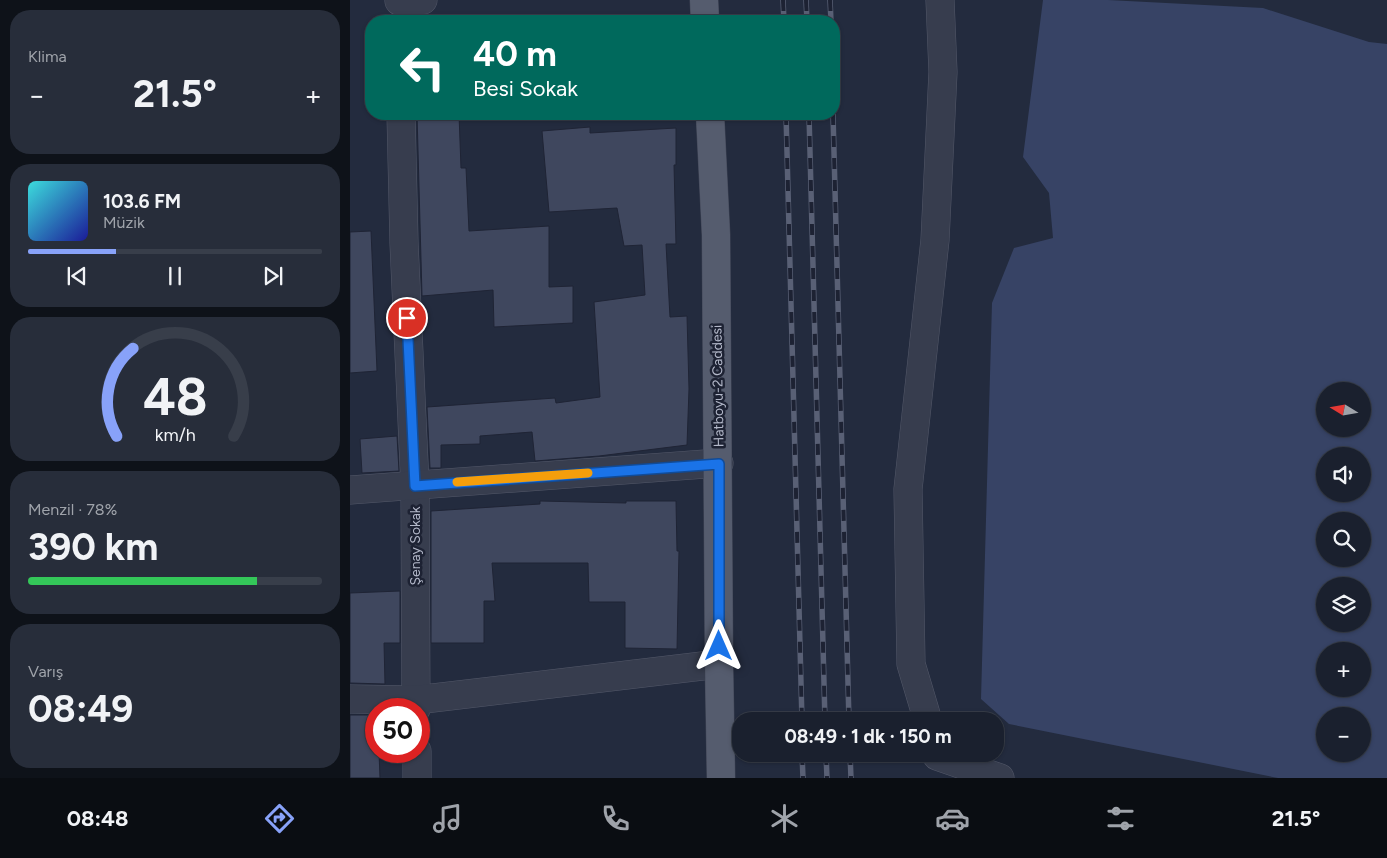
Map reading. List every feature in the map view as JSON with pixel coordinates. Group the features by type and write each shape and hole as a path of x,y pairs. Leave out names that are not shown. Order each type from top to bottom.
{"main road":[{"path":"704,0 705,15"},
{"name":"Hatboyu-2 Caddesi","path":"710,120 716,235 719,664 722,778"}],"street":[{"path":"925,712 911,664 908,489 935,240 943,72 940,0"},
{"name":"Şenay Sokak","path":"401,120 404,243 415,486 416,698"},
{"path":"350,490 719,464"},
{"path":"430,702 719,664"},
{"path":"350,698 365,699"},
{"path":"954,762 1000,778"},
{"path":"417,763 417,778"}],"water":[{"path":"1043,0 1108,0 1263,8 1369,42 1387,44 1387,778 1278,778 1009,724 1004,720 1004,712 996,712 981,699 992,303 1014,248 1053,238 1049,193 1023,157"}],"building":[{"path":"417,120 459,120 461,168 466,168 469,231 549,226 549,287 573,286 573,323 494,327 493,290 422,296"},
{"path":"590,127 590,133 676,128 676,165 674,165 676,244 666,244 670,317 687,316 689,389 687,445 599,456 535,461 532,432 480,436 480,444 441,445 441,468 430,468 427,407 555,398 556,403 600,397 594,302 645,295 642,245 624,246 617,208 549,212 542,131"},
{"path":"371,231 377,371 350,373 350,232"},
{"path":"397,436 399,471 362,473 360,439"},
{"path":"540,501 626,503 626,501 676,501 677,551 679,551 677,649 625,648 625,602 589,602 588,563 492,563 495,601 484,601 484,643 431,643 431,511 540,504"},
{"path":"400,591 400,643 384,643 385,684 350,683 350,593"},
{"path":"350,715 365,715 365,763 379,763 380,778 350,778"}],"railway":[{"path":"783,0 784,15"},
{"path":"806,0 807,15"},
{"path":"830,0 831,15"},
{"path":"786,120 802,712"},
{"path":"809,120 825,712"},
{"path":"833,120 849,712"},
{"path":"802,762 803,778"},
{"path":"826,762 827,778"},
{"path":"850,762 851,778"}],"slow traffic":[{"path":"457,482 588,473"}],"route":[{"path":"407,318 415,486 719,464 719,646"}]}
